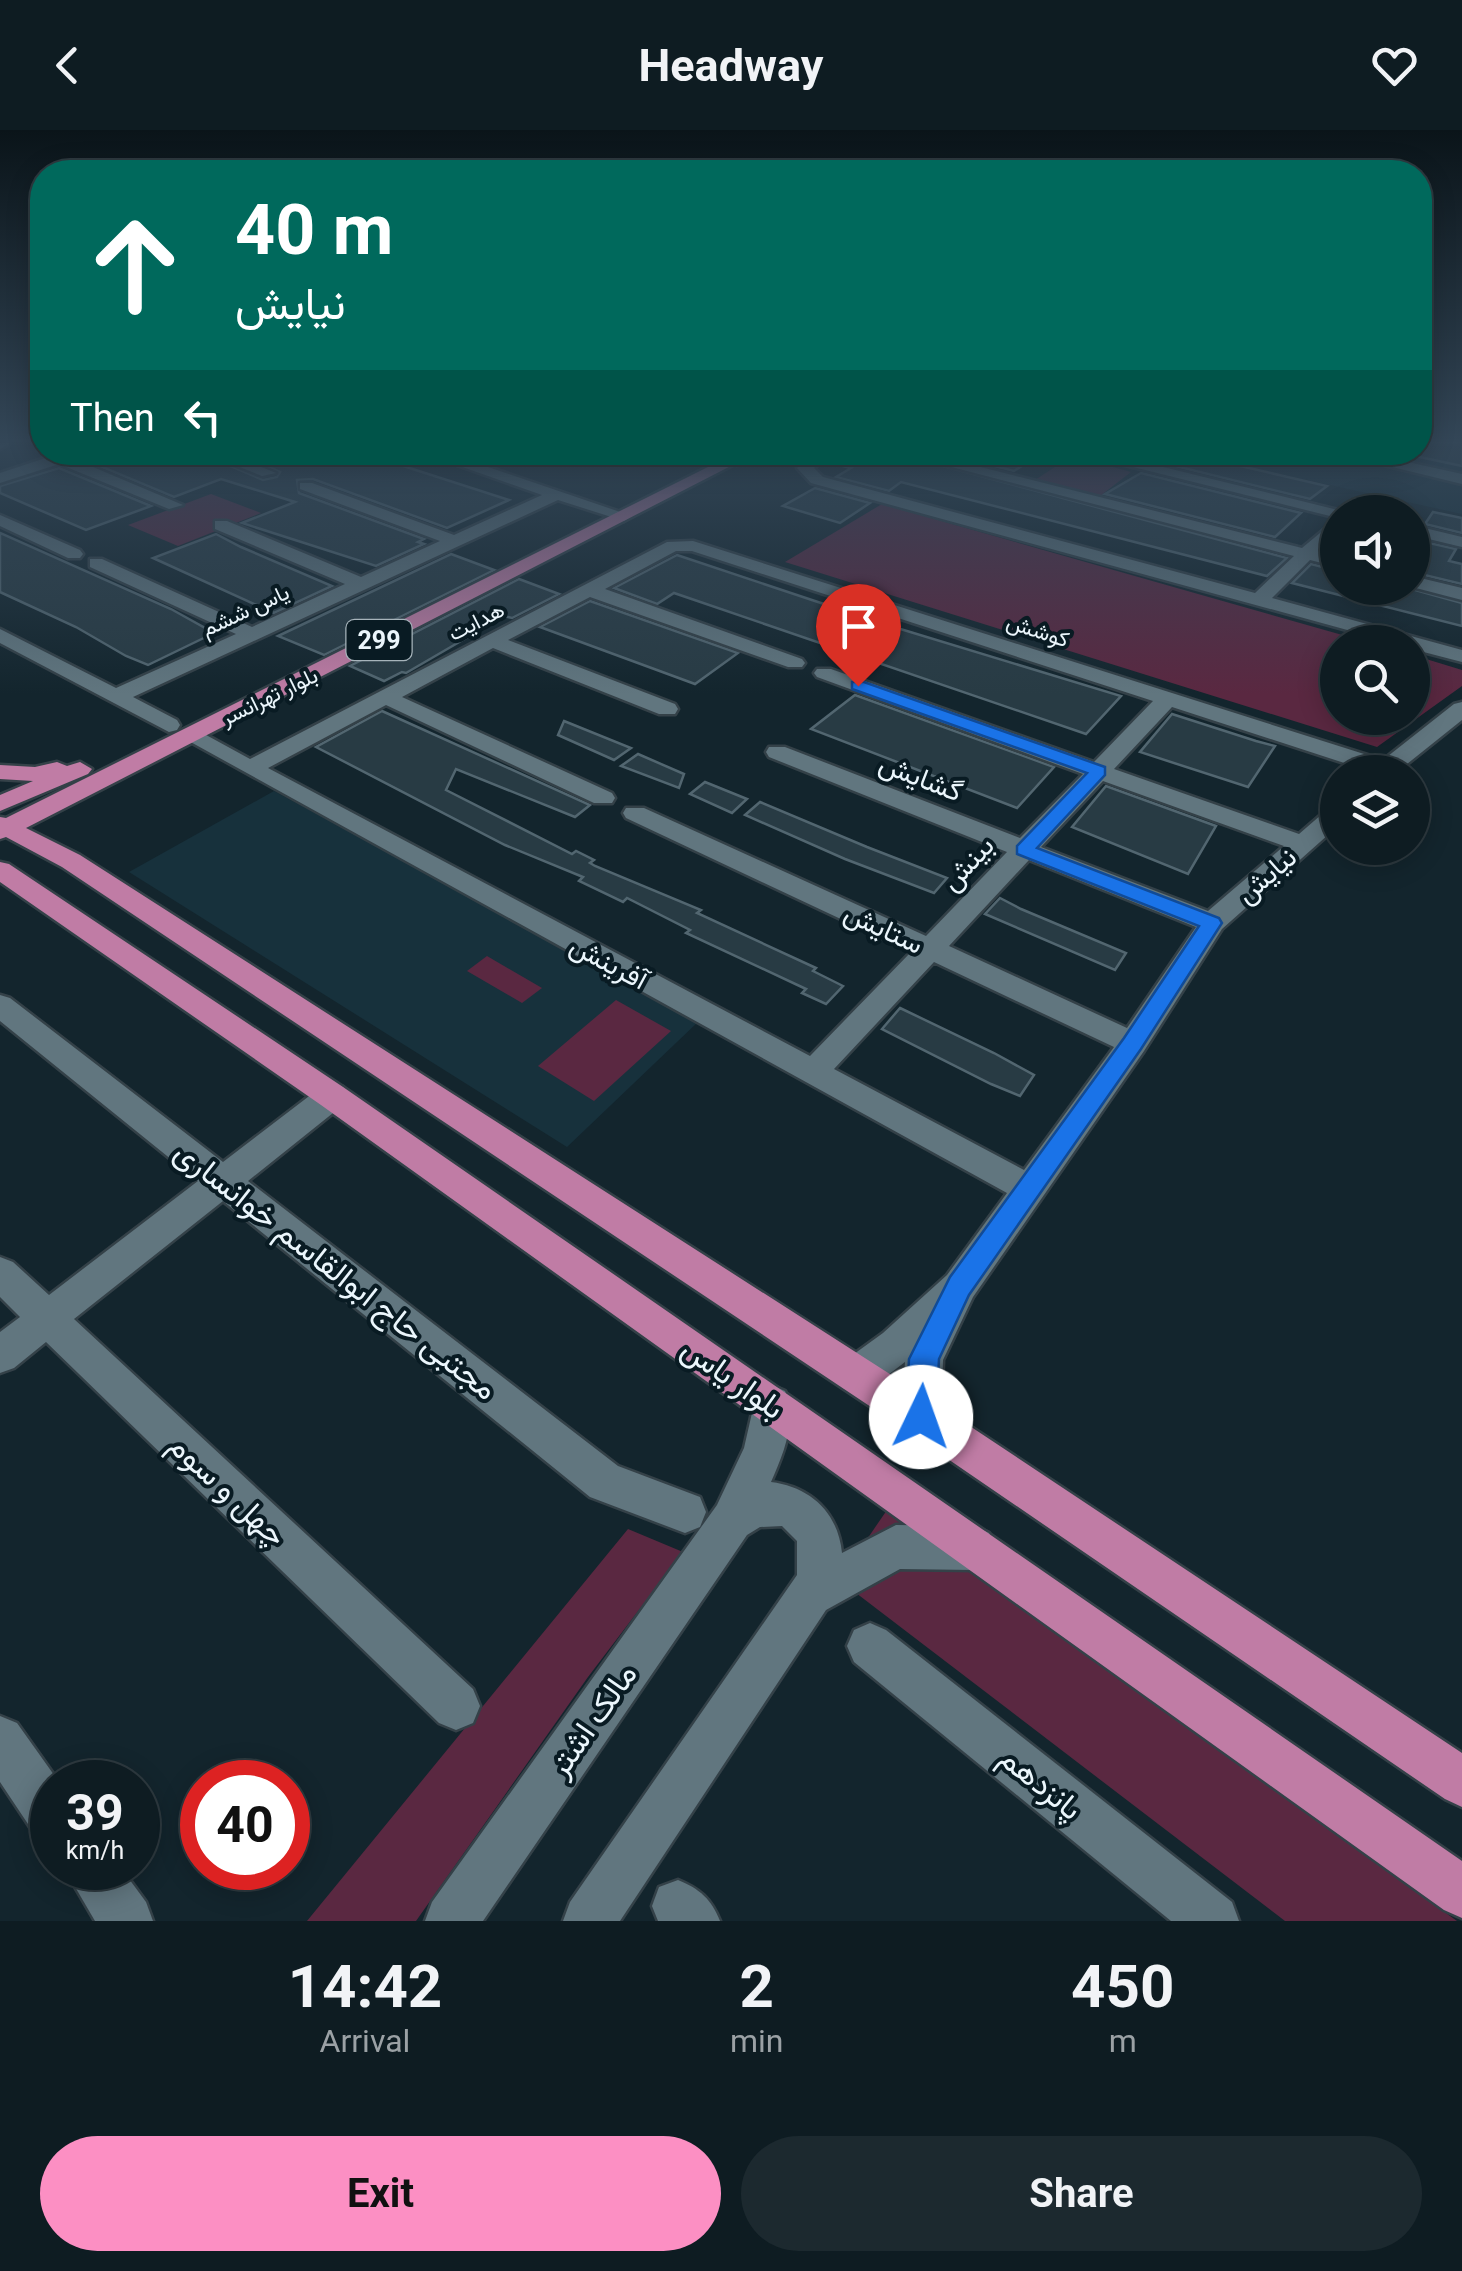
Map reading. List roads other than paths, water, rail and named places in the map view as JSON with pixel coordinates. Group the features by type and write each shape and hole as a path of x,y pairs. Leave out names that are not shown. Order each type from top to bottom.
{"main road":[{"name":"بلوار تهرانسر","path":"2,822 80,790 179,730 589,527"},
{"name":"بلوار تهرانسر","path":"2,822 94,762 179,730"},
{"path":"0,772 35,774 94,762"},
{"path":"71,861 51,842 52,832 80,790"},
{"path":"2,822 71,861 921,1417 1462,1782"},
{"name":"بلوار یاس","path":"2,872 332,1096 1462,1892"}],"street":[{"path":"14,527 74,554"},
{"path":"226,527 361,584"},
{"path":"416,527 455,541"},
{"name":"یاس ششم","path":"117,696 486,527"},
{"path":"988,527 1348,625"},
{"path":"1197,527 1320,558"},
{"path":"1430,534 1462,542"},
{"path":"1258,600 1320,540"},
{"name":"هدایت","path":"250,768 672,546"},
{"name":"کوشش","path":"672,546 718,552 1337,755"},
{"path":"96,564 252,634"},
{"path":"1430,586 1462,594"},
{"path":"591,591 795,663"},
{"name":"آفرینش","path":"0,634 1029,1188"},
{"path":"492,641 668,710"},
{"path":"1430,648 1462,656"},
{"path":"824,674 1302,844"},
{"path":"386,697 603,798"},
{"name":"بینش","path":"813,1072 1168,698"},
{"path":"1405,755 1462,710"},
{"name":"گشایش","path":"777,752 1212,923"},
{"name":"ستایش","path":"636,813 1132,1044"},
{"name":"نیایش","path":"960,1286 1132,1044 1212,923 1320,828"},
{"name":"مجتبی حاج ابوالقاسم خوانساری","path":"0,1005 605,1482 685,1512"},
{"path":"0,1355 332,1096"},
{"name":"چهل و سوم","path":"0,1273 456,1706"},
{"path":"856,1375 898,1345 960,1286"},
{"path":"921,1417 924,1359 960,1286"},
{"name":"مالک اشتر","path":"451,1921 732,1520 764,1451 771,1404"},
{"path":"589,1921 811,1594 823,1567 818,1532 808,1518 793,1508 761,1503 732,1520"},
{"path":"811,1594 896,1548 974,1548"},
{"name":"پانزدهم","path":"870,1646 1213,1921"},
{"path":"0,1740 30,1783"},
{"path":"105,1890 127,1921"}]}
